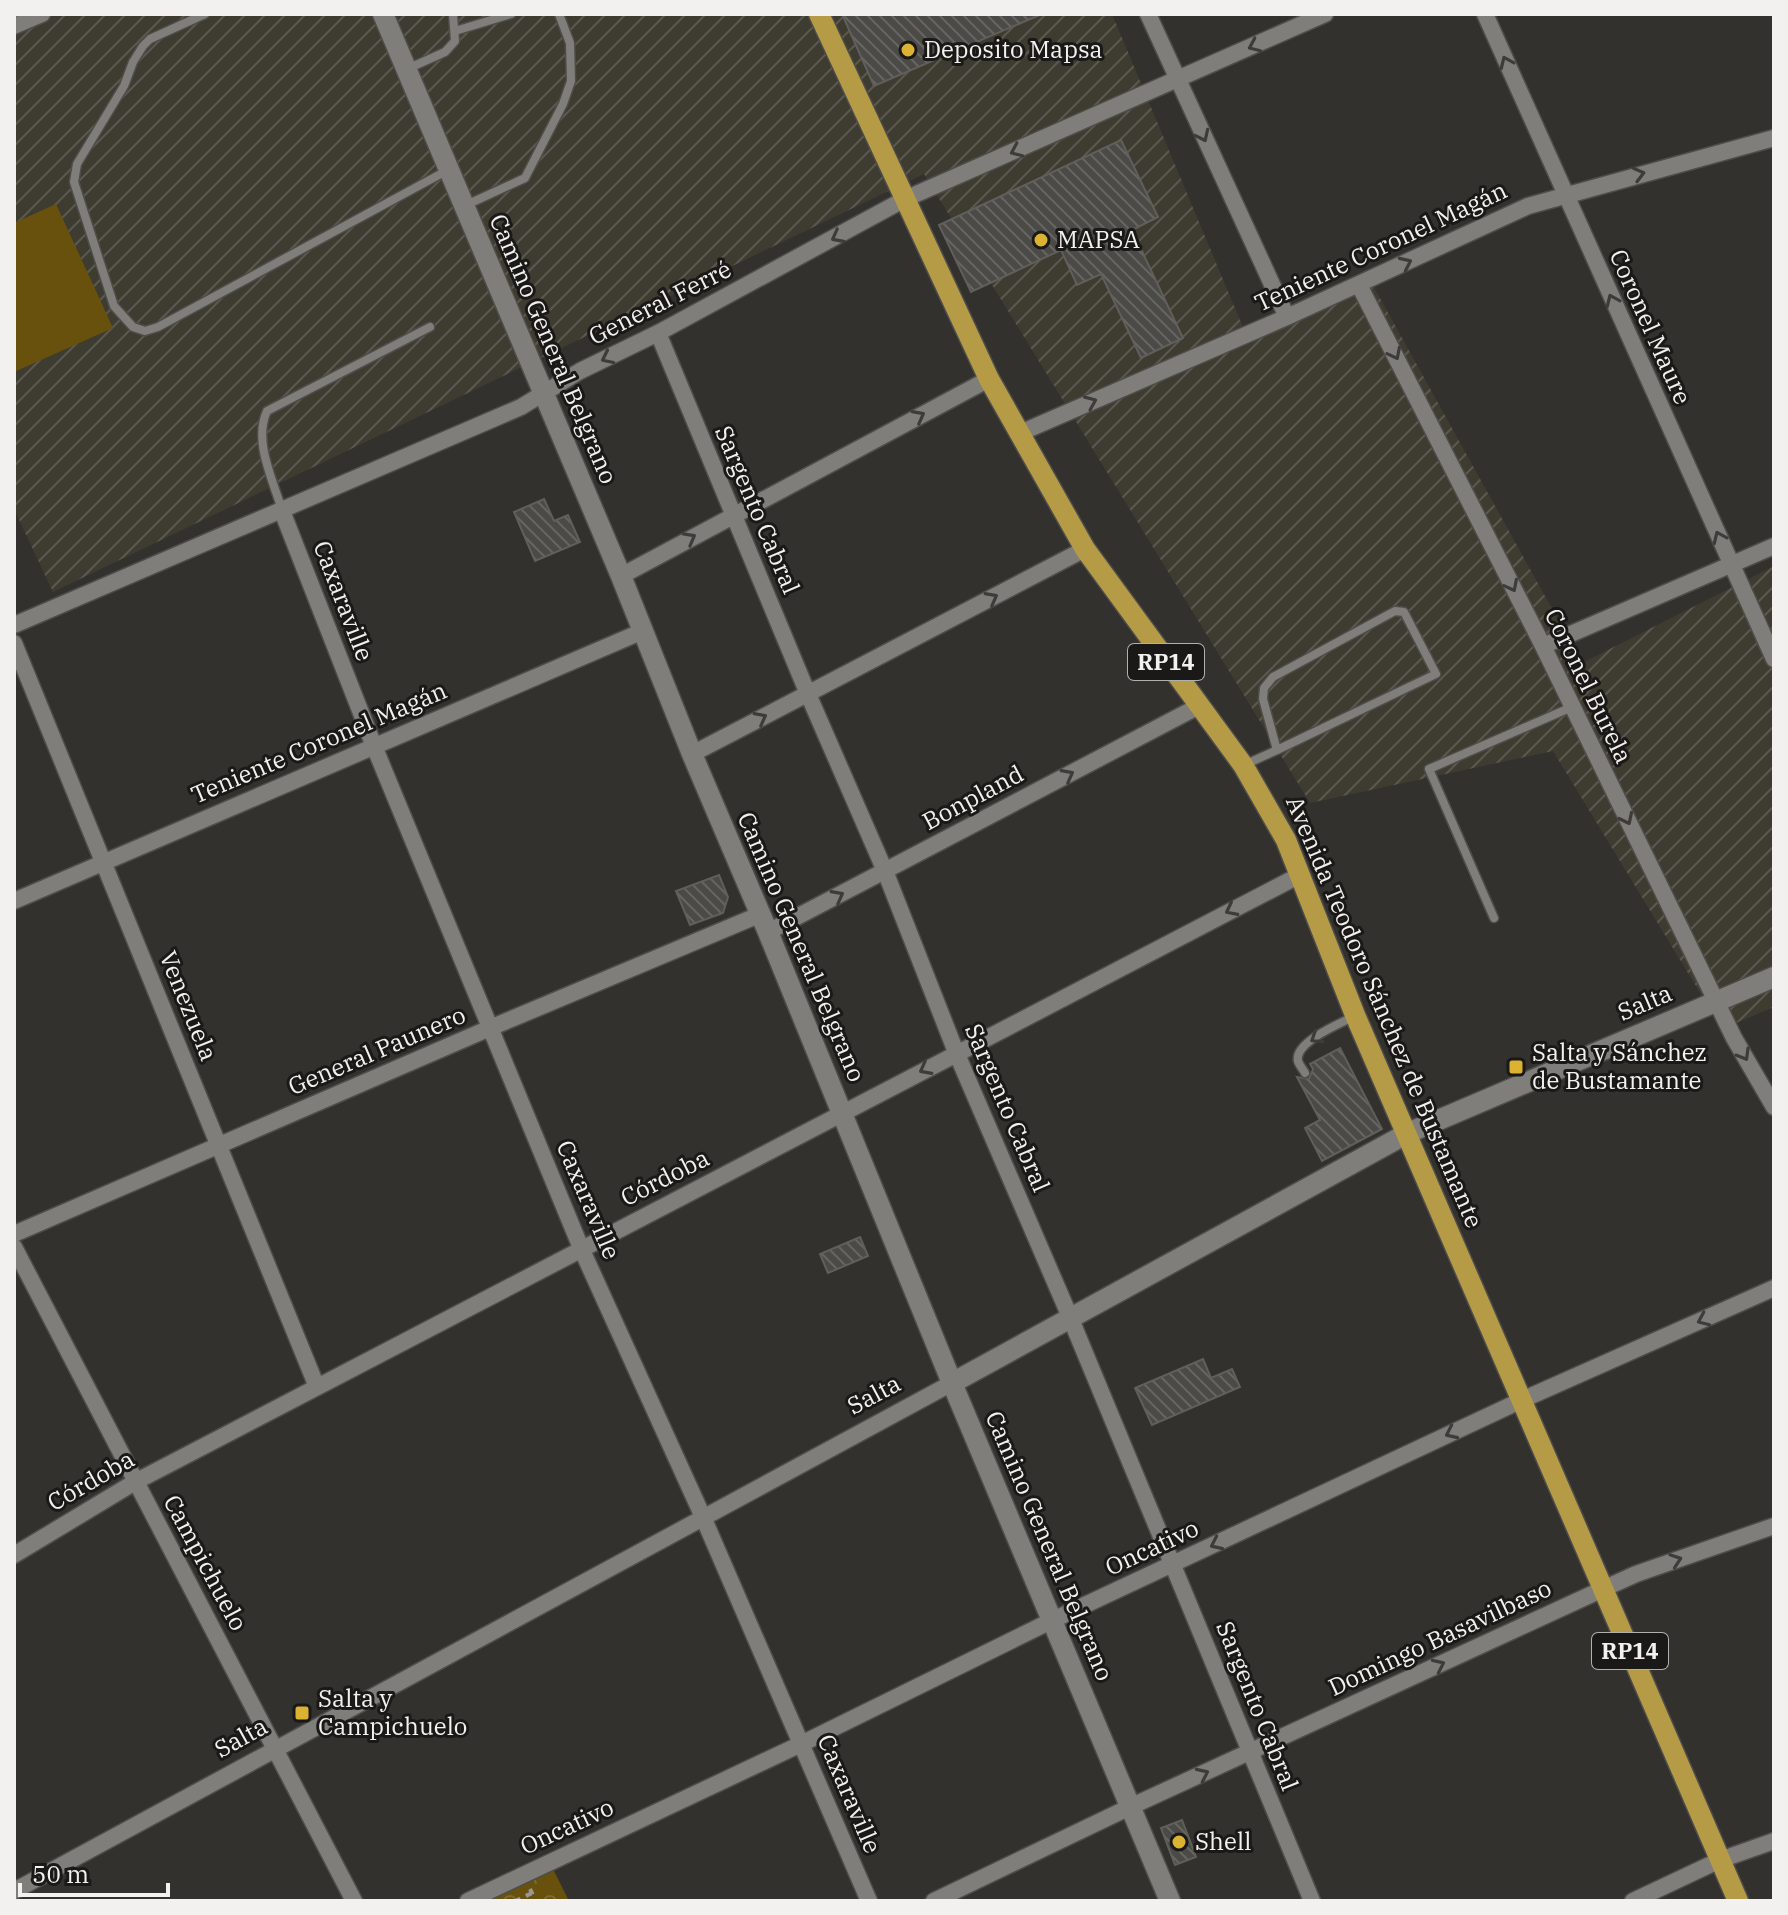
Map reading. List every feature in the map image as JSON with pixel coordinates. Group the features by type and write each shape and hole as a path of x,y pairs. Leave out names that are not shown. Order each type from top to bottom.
{"main road":[{"name":"Avenida Teodoro Sánchez de Bustamante","path":"819,14 989,379 1085,549 1243,765 1271,812 1300,875 1355,1015 1738,1901"}],"street":[{"path":"14,26 42,14"},
{"name":"Camino General Belgrano","path":"383,14 621,576 952,1383 1170,1901"},
{"path":"1148,14 1287,317"},
{"name":"General Ferré","path":"14,625 521,407 580,371 658,333 905,199 1325,14"},
{"name":"Coronel Maure","path":"1485,14 1774,659"},
{"name":"Teniente Coronel Magán","path":"1020,433 1359,285 1528,206 1774,138"},
{"name":"Coronel Burela","path":"1359,285 1543,646 1734,1038 1774,1107"},
{"name":"Sargento Cabral","path":"658,333 885,871 956,1052 1070,1317 1312,1901"},
{"path":"621,576 989,379"},
{"name":"Caxaraville","path":"282,511 374,746 581,1248 703,1517 869,1901"},
{"path":"1543,646 1774,546"},
{"path":"692,754 1085,549"},
{"name":"Teniente Coronel Magán","path":"14,901 643,631"},
{"name":"Venezuela","path":"14,643 317,1387"},
{"name":"Bonpland","path":"765,923 885,871 1199,706"},
{"name":"Córdoba","path":"14,1555 135,1482 1300,875"},
{"name":"General Paunero","path":"14,1234 490,1028 765,923"},
{"name":"Salta","path":"14,1891 952,1383 1353,1158 1774,977"},
{"name":"Campichuelo","path":"14,1247 354,1901"},
{"name":"Oncativo","path":"468,1901 801,1744 1053,1620 1522,1400 1774,1288"},
{"name":"Domingo Basavilbaso","path":"934,1901 1132,1806 1636,1574 1774,1526"},
{"path":"1633,1901 1720,1860 1774,1841"}],"lane":[{"path":"205,14 150,39 143,46 124,86 77,164 74,182 114,306 133,327 145,331 158,327 449,170"},
{"path":"406,69 445,52 455,41 453,14"},
{"path":"455,31 511,14"},
{"path":"464,206 525,178 557,117 571,81 570,43 559,14"},
{"path":"282,511 264,449 261,425 267,411 430,327"},
{"path":"1243,765 1277,750 1436,674 1404,612 1395,611 1273,677 1264,688 1263,699 1277,750"},
{"path":"1494,918 1429,769 1572,707"},
{"path":"1305,1073 1298,1061 1300,1050 1307,1042 1355,1015"}],"path":[{"path":"515,1901 532,1893"}],"shaded area":[{"path":"14,14 1112,14 1250,344 1365,271 1582,663 1774,566 1774,1007 1722,1029 1553,751 1310,803 924,174 53,592 14,509"}],"green space":[{"path":"56,204 113,328 14,372 14,223"},
{"path":"549,1861 569,1901 468,1901"}],"building":[{"name":"Deposito Mapsa","path":"842,14 1042,14 874,86"},
{"name":"MAPSA","path":"1121,140 1158,217 1132,230 1183,338 1141,358 1101,274 1077,285 1061,250 971,292 939,225"},
{"path":"544,499 554,521 568,515 580,542 535,561 514,512"},
{"path":"719,875 728,897 723,913 690,925 676,891"},
{"path":"1340,1048 1382,1129 1322,1161 1305,1128 1320,1120 1297,1077 1309,1079 1313,1069 1310,1064"},
{"path":"860,1237 868,1256 828,1273 820,1254"},
{"path":"1203,1359 1211,1378 1232,1369 1240,1387 1152,1425 1135,1388"},
{"name":"Shell","path":"1182,1820 1196,1857 1175,1865 1161,1828"}],"place":[{"name":"Deposito Mapsa","path":"908,50"},
{"name":"MAPSA","path":"1041,240"},
{"name":"Salta y Sánchez de Bustamante","path":"1516,1067"},
{"name":"Salta y Campichuelo","path":"302,1713"},
{"name":"Shell","path":"1179,1842"}]}
